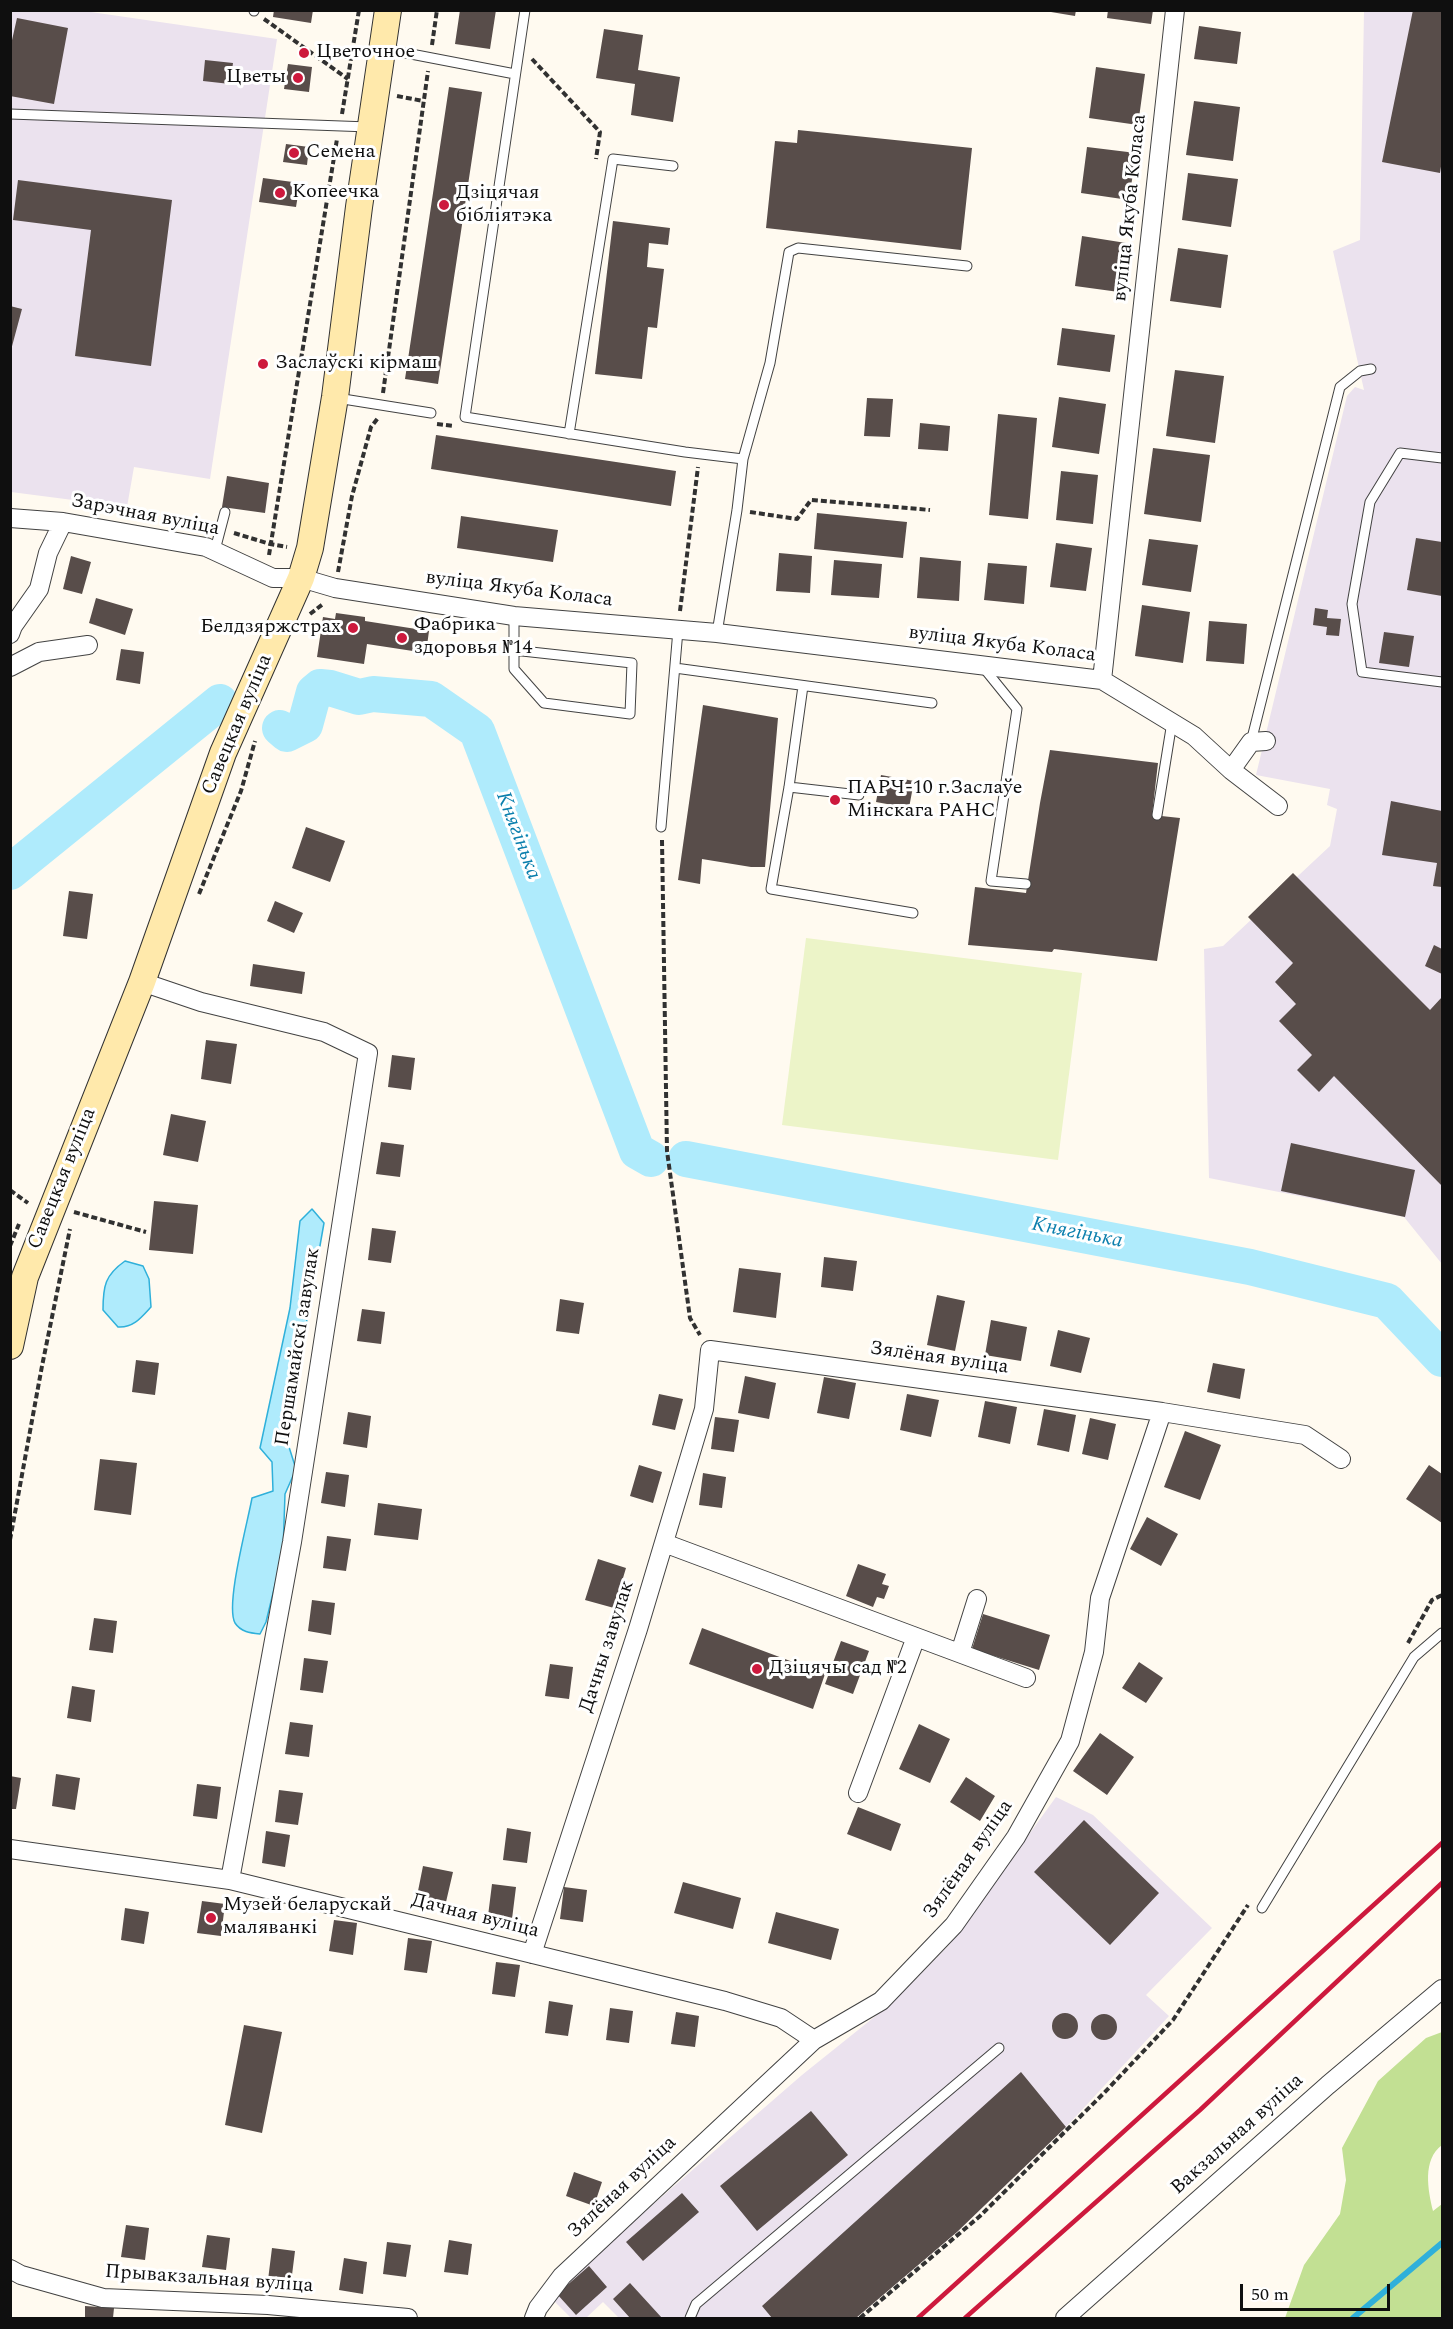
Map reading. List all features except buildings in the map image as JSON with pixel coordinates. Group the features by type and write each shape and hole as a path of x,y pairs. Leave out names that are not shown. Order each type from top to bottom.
{"main road":[{"name":"Савецкая вуліца","path":"10,1346 25,1277 142,982 223,753 301,578 310,548 335,397 359,207 388,10"}],"street":[{"name":"вуліца Якуба Коласа","path":"301,578 335,588 514,616 717,633 1102,680 1175,10"},
{"name":"Зарэчная вуліца","path":"10,518 63,522 215,550 273,578 301,578"},
{"path":"10,634 13,626 39,589 48,553 63,522"},
{"path":"10,667 39,652 88,645"},
{"path":"1102,680 1194,736 1278,806"},
{"path":"1232,770 1259,741"},
{"name":"Першамайскі завулак","path":"142,982 201,1002 324,1032 368,1053 292,1542 230,1880"},
{"name":"Зялёная вуліца","path":"710,1350 1162,1412 1305,1435 1341,1459"},
{"name":"Дачны завулак","path":"532,1954 634,1641 704,1409 710,1350"},
{"name":"Зялёная вуліца","path":"534,2319 538,2308 562,2277 814,2040 881,2001 954,1925 1016,1838 1070,1742 1094,1652 1100,1598 1162,1412"},
{"path":"664,1543 1026,1678"},
{"path":"960,1653 977,1599"},
{"path":"858,1793 916,1637"},
{"name":"Дачная вуліца","path":"10,1849 230,1880 736,2004 781,2018 814,2040"},
{"name":"Вакзальная вуліца","path":"1065,2319 1328,2085 1443,1989"},
{"name":"Прывакзальная вуліца","path":"10,2269 21,2275 103,2298 268,2305 408,2319"}],"lane":[{"path":"525,10 465,417 743,459"},
{"path":"384,49 515,74"},
{"path":"10,114 372,128"},
{"path":"569,434 613,159 674,166"},
{"path":"717,633 743,459 770,363 789,252 798,248 967,266"},
{"path":"1259,741 1340,387 1360,371 1371,369"},
{"path":"335,397 431,412"},
{"path":"1443,458 1400,453 1370,502 1352,604 1362,672 1443,682"},
{"path":"215,550 225,512"},
{"path":"513,650 632,663 630,714 544,703 514,669 513,650 514,616"},
{"path":"661,827 678,630"},
{"path":"982,665 1017,710 991,881 1026,884"},
{"path":"675,668 932,703"},
{"path":"803,686 789,787 771,889 913,913"},
{"path":"1156,815 1172,722"},
{"path":"789,787 859,795"},
{"path":"1262,1908 1414,1657 1443,1633"},
{"path":"690,2319 696,2304 999,2048"}],"path":[{"path":"273,578 268,560 270,544 358,10"},
{"path":"254,11 348,79"},
{"path":"518,54 530,56 600,132 595,167"},
{"path":"678,630 698,463 691,461"},
{"path":"737,510 797,519 811,500 930,510"},
{"path":"220,528 270,544 342,549"},
{"path":"661,827 668,1151 690,1318 710,1350"},
{"path":"10,1190 28,1203"},
{"path":"74,1212 146,1232"},
{"path":"1404,1650 1432,1600 1443,1595"},
{"path":"860,2319 988,2208 1104,2093 1173,2020 1252,1899"}],"shaded area":[{"path":"11,11 84,11 277,39 210,479 134,467 127,507 11,492"},
{"path":"1364,11 1442,11 1442,1264 1404,1217 1209,1178 1204,949 1223,946 1330,846 1337,809 1327,805 1330,789 1256,775 1347,396 1355,387 1364,390 1333,251 1360,240"},
{"path":"1056,1797 1093,1815 1212,1928 1146,1995 1169,2016 1066,2127 957,2232 856,2318 619,2318 603,2302 586,2318 571,2318 552,2299 575,2272 802,2075 893,2002 949,1945"}],"green space":[{"path":"806,938 1082,973 1058,1160 782,1125"},
{"path":"1442,2032 1442,2145 1431,2159 1428,2176 1433,2211 1442,2204 1442,2318 1285,2318 1304,2265 1340,2214 1346,2180 1342,2148 1378,2081 1426,2038"}],"water":[{"path":"312,1209 324,1223 293,1398 289,1447 296,1469 285,1494 283,1552 266,1622 260,1634 243,1630 235,1623 233,1599 235,1582 252,1498 273,1491 272,1462 260,1448 290,1308 300,1221"},
{"path":"125,1261 143,1266 149,1279 151,1307 132,1324 118,1327 103,1310 104,1294 109,1276"}],"waterway":[{"name":"Княгінька","path":"280,728 287,734 305,725 314,692 320,687 359,697 373,694 431,699 477,731 637,1151 651,1159"},
{"name":"Княгінька","path":"10,872 220,702"},
{"name":"Княгінька","path":"686,1159 1250,1267 1387,1301 1442,1359"},
{"path":"1353,2318 1442,2243"}],"railway":[{"path":"918,2318 1442,1843"},
{"path":"965,2318 1200,2110 1442,1883"}],"place":[{"name":"Цветочное","path":"304,53"},
{"name":"Цветы","path":"298,78"},
{"name":"Семена","path":"294,153"},
{"name":"Копеечка","path":"280,193"},
{"name":"Дзіцячая бібліятэка","path":"444,205"},
{"name":"Заслаўскі кірмаш","path":"263,364"},
{"name":"Белдзяржстрах","path":"353,628"},
{"name":"Фабрика здоровья №14","path":"402,638"},
{"name":"ПАРЧ-10 г.Заслаўе Мінскага РАНС","path":"835,800"},
{"name":"Дзіцячы сад №2","path":"757,1669"},
{"name":"Музей беларускай маляванкі","path":"211,1918"}]}
